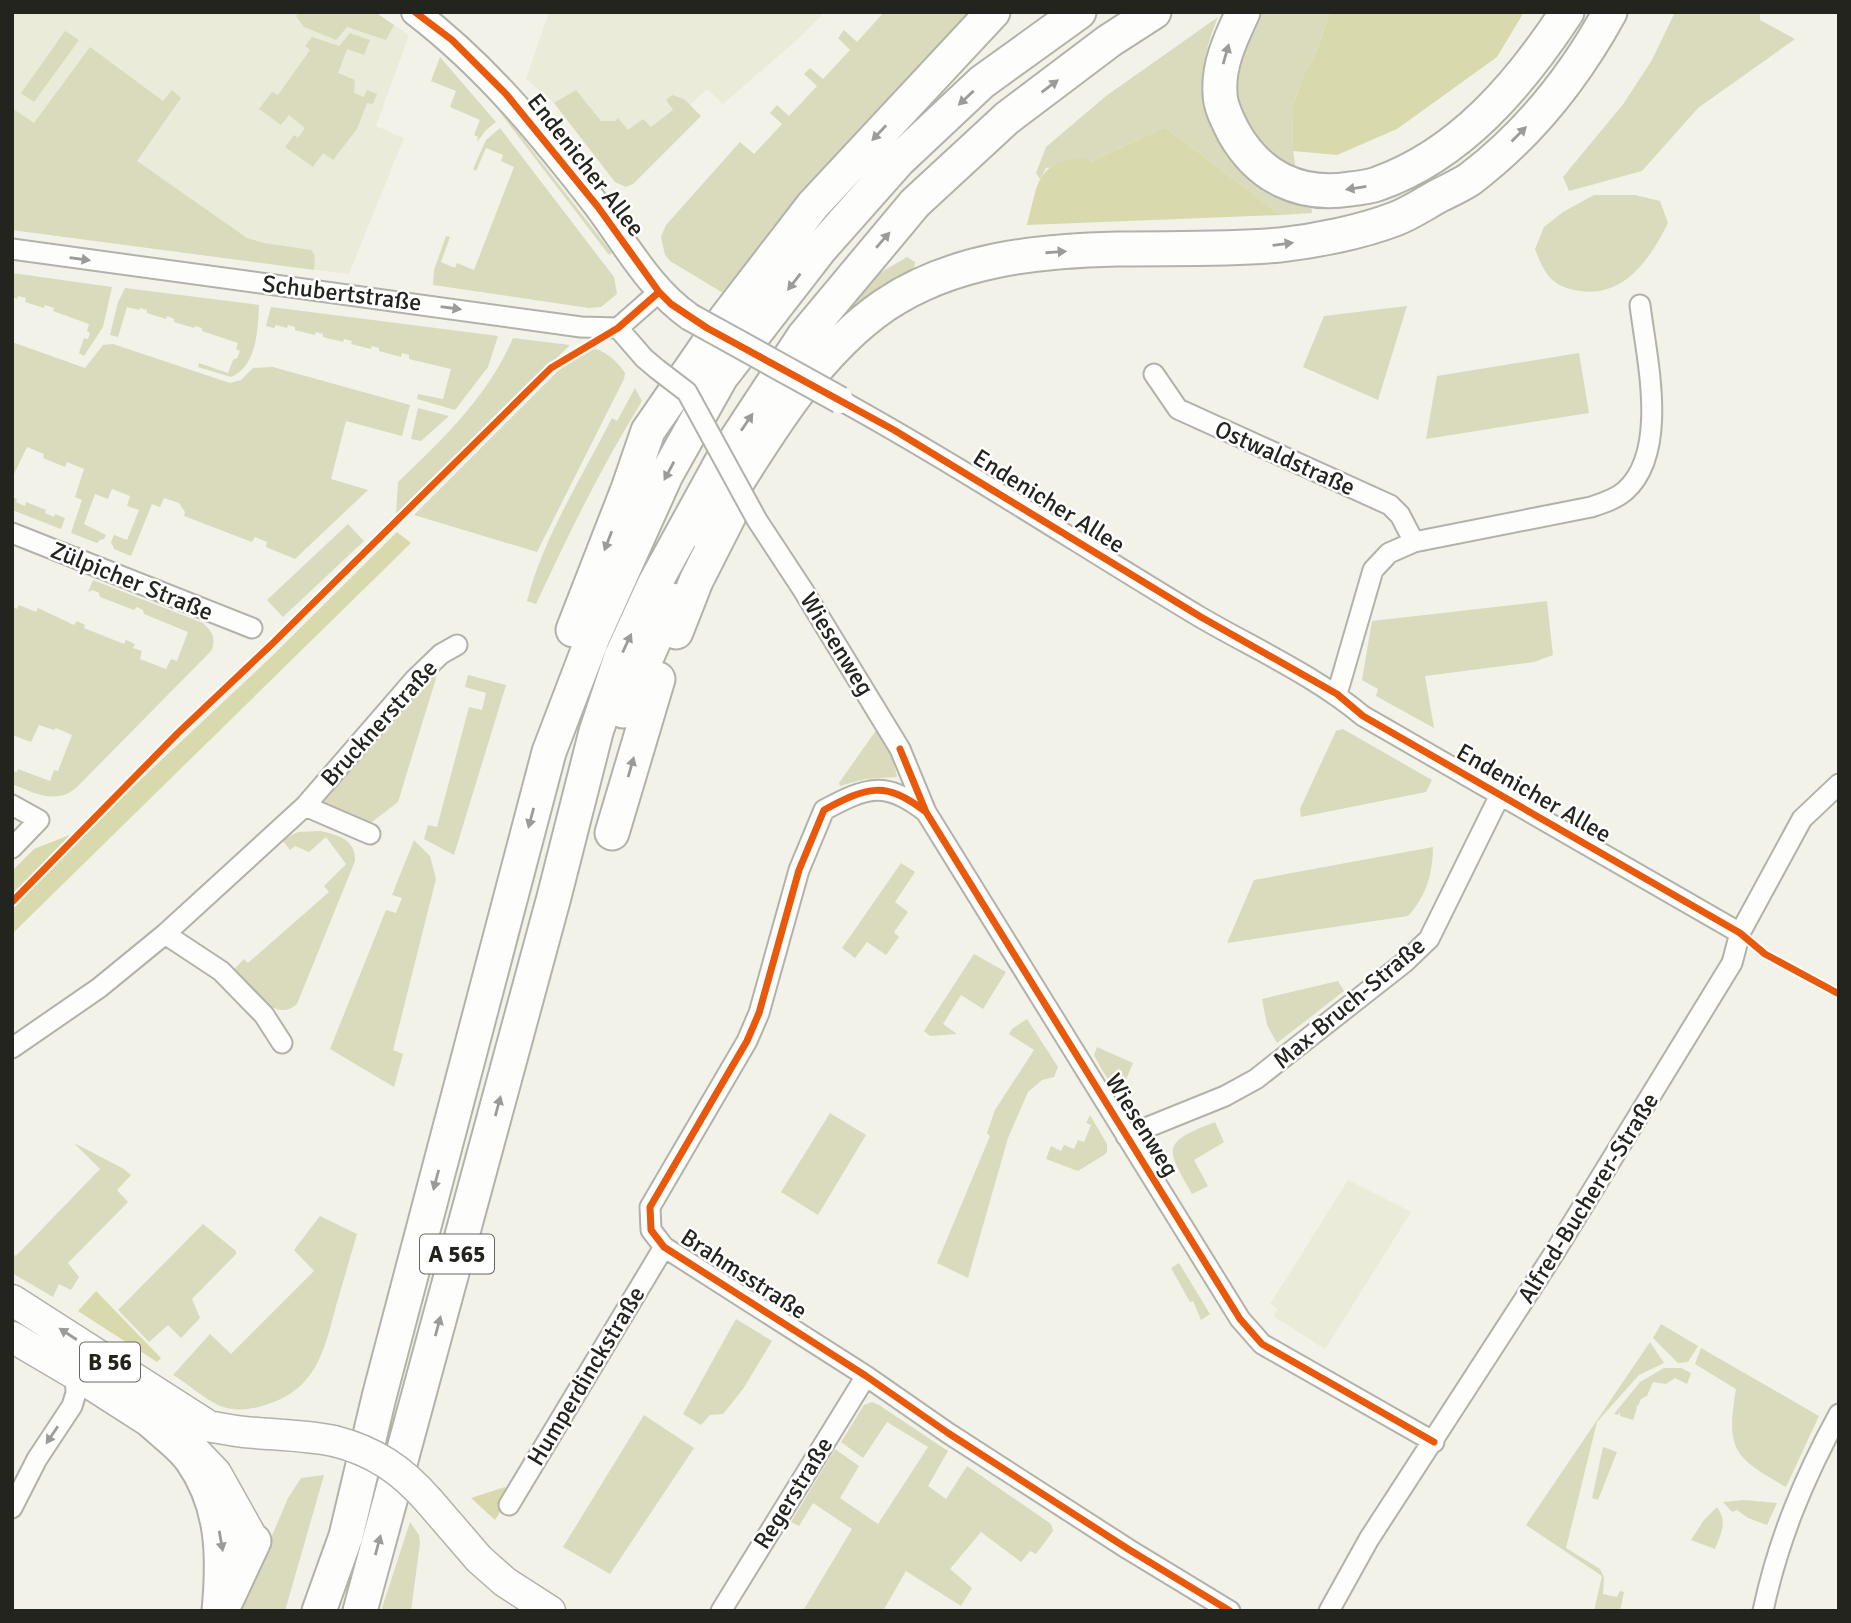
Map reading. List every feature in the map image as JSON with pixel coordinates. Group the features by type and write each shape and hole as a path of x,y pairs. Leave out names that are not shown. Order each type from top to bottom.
{"highway":[{"path":"549,752 552,689 555,678 648,431 726,318 813,205 993,12"},
{"name":"A 565","path":"319,1611 346,1536 379,1397 549,752 593,637 666,475 721,377 821,248 898,161 982,82 1079,12"},
{"name":"A 565","path":"360,1611 554,897 596,732 621,657 655,583 722,461 804,336 915,203 1007,118 1109,41 1154,12"},
{"path":"1243,12 1223,55 1220,93 1229,123 1243,148 1259,167 1306,189 1339,191 1375,185 1420,164 1468,132 1540,54 1567,12"},
{"path":"554,897 618,723 693,552 780,417 833,349 886,304 923,284 988,261 1050,252 1280,245 1333,236 1395,219 1468,180 1517,137 1553,98 1588,51 1610,12"},
{"path":"612,832 651,694 696,581 780,417"},
{"path":"152,1422 190,1458 209,1495 221,1536 223,1555 220,1611"},
{"path":"220,1611 254,1541"}],"main road":[{"name":"B 56","path":"12,1300 207,1425"},
{"name":"B 56","path":"12,1337 195,1451 216,1473 254,1541"},
{"name":"B 56","path":"152,1422 207,1425 230,1431 305,1435 357,1447 383,1459 410,1478 479,1559 496,1574 551,1611"}],"street":[{"name":"Endenicher Allee","path":"415,12 452,40 513,102 598,207 659,292 690,317 988,486 1201,617 1337,694 1363,716 1740,933"},
{"name":"Schubertstraße","path":"12,249 581,327 618,328"},
{"path":"618,328 659,292"},
{"path":"1337,694 1373,570 1389,553 1414,542 1591,507 1615,498 1627,490 1640,470 1650,443 1651,423 1640,304"},
{"name":"Wiesenweg","path":"618,328 643,358 687,392 757,520 900,749 926,812 1240,1319 1262,1344 1434,1442"},
{"name":"Ostwaldstraße","path":"1154,374 1178,409 1390,505 1401,514 1414,542"},
{"name":"Zülpicher Straße","path":"12,533 252,628"},
{"name":"Brucknerstraße","path":"12,1048 99,988 165,934 305,806 415,679 441,654 457,645"},
{"name":"Alfred-Bucherer-Straße","path":"1329,1611 1369,1539 1553,1255 1732,963 1740,933 1802,819 1839,784"},
{"name":"Brahmsstraße","path":"926,812 905,796 868,790 824,810 799,870 759,1013 747,1041 650,1207 652,1230 664,1247 1128,1549 1230,1611"},
{"name":"Max-Bruch-Straße","path":"1126,1136 1225,1096 1256,1079 1405,962 1429,939 1500,795"},
{"path":"12,805 39,820 12,848"},
{"name":"Brucknerstraße","path":"305,806 370,834"},
{"path":"165,934 220,971 264,1015 282,1043"},
{"name":"Humperdinckstraße","path":"509,1506 664,1247"},
{"path":"12,1508 37,1459 72,1406 76,1393 75,1374"},
{"name":"Regerstraße","path":"721,1611 866,1376"},
{"path":"1763,1611 1769,1580 1795,1500 1839,1414"}],"shaded area":[{"path":"12,12 375,12 409,35 376,126 404,138 349,274 12,230"},
{"path":"549,12 825,12 723,104 707,89 690,105 701,116 633,184 626,187 615,182 554,103 526,79"},
{"path":"1348,1180 1411,1212 1325,1349 1273,1316 1278,1309 1270,1304"}],"green space":[{"path":"299,12 375,12 394,25 386,40 347,27 336,40 304,27 296,16"},
{"path":"884,12 972,12 860,129 723,293 670,261 665,255 661,237 666,225 740,142 754,154 782,124 770,113 777,105 789,116 817,86 804,74 810,68 823,79 850,50 838,38 844,30 857,42"},
{"path":"1256,12 1330,12 1292,108 1296,170 1267,154 1232,100 1232,69"},
{"path":"1330,12 1524,12 1497,57 1397,129 1337,155 1293,151 1292,108"},
{"path":"1675,12 1760,12 1760,20 1795,39 1698,108 1642,171 1569,191 1563,177 1624,103 1652,60"},
{"path":"1218,17 1206,52 1203,86 1208,119 1215,135 1244,173 1265,185 1311,203 1312,213 1281,215 1165,127 1090,162 1046,168 1040,179 1036,173 1046,147 1106,96"},
{"path":"65,31 79,40 34,102 21,93"},
{"path":"350,33 370,40 364,55 347,49 338,73 355,80 354,93 364,97 367,90 377,94 373,104 367,103 357,129 333,160 323,153 313,167 285,147 294,135 298,138 305,128 289,115 281,125 259,109 272,92 278,95 310,50 305,46 312,37 339,46"},
{"path":"90,47 163,101 172,90 181,98 137,161 247,238 311,250 315,256 314,270 12,230 12,108 34,123"},
{"path":"440,57 496,122 477,142 478,137 474,135 480,120 450,107 456,91 431,81"},
{"path":"484,88 612,253 609,255 482,89"},
{"path":"576,90 601,121 615,121 618,118 628,130 643,119 651,127 673,110 666,100 672,95 684,99 701,116 633,184 626,187 615,182 554,103"},
{"path":"1165,127 1281,215 1027,225 1037,186 1047,170 1068,160 1085,158 1090,162"},
{"path":"500,128 614,277 617,294 601,307 589,308 433,285 434,270 446,236 450,237 441,262 455,268 457,263 474,270 514,167 501,161 503,155 486,148 476,171 473,169 486,140"},
{"path":"1594,195 1635,195 1660,201 1668,223 1644,262 1623,282 1596,291 1570,289 1550,278 1535,249 1544,227 1563,212"},
{"path":"907,257 915,262 914,272 839,320 873,277"},
{"path":"12,273 112,287 103,327 84,356 79,353 84,338 88,339 89,324 53,311 54,308 25,302 26,298 12,297"},
{"path":"125,288 259,305 258,325 251,356 240,372 231,377 198,367 199,363 228,373 240,351 236,349 238,343 202,331 202,328 174,322 174,319 167,316 166,319 147,313 147,310 140,308 127,307 118,337 110,335 118,302"},
{"path":"1407,306 1378,400 1303,367 1324,316"},
{"path":"271,307 498,336 488,367 455,410 417,399 418,394 443,399 451,369 409,359 409,355 402,353 401,357 379,351 379,348 372,346 371,349 351,344 352,341 344,339 343,342 323,337 323,334 316,332 315,335 295,330 295,327 288,325 287,328 266,326"},
{"path":"513,338 570,345 396,515 398,482 463,416 491,379"},
{"path":"12,342 85,368 103,345 113,344 230,383 241,380 253,368 273,367 410,405 402,436 346,421 331,479 368,490 295,559 266,547 267,542 255,537 252,542 184,516 185,512 179,503 164,498 160,507 152,504 131,556 114,549 111,542 114,535 127,540 139,510 127,506 130,496 112,489 108,499 95,494 84,524 106,535 97,543 71,533 82,500 75,497 84,469 67,462 65,467 43,458 44,454 27,447 14,474 12,473"},
{"path":"583,346 596,349 617,362 625,373 624,379 537,552 414,515"},
{"path":"1579,353 1589,413 1426,439 1437,376"},
{"path":"635,388 642,401 586,501 536,604 527,601 543,554 564,508 612,418 617,421"},
{"path":"418,408 449,416 421,441 411,439"},
{"path":"12,497 25,506 26,502 46,510 45,513 54,517 55,514 65,518 61,529 12,510"},
{"path":"348,524 364,541 283,617 267,600"},
{"path":"397,532 411,543 12,934 12,871 34,849 90,827 270,658"},
{"path":"93,580 203,623 209,629 214,642 212,650 76,788 60,796 45,796 12,784 12,771 17,772 18,769 50,781 54,770 58,771 72,735 39,725 31,742 12,735 12,607 17,609 19,605 36,612 38,608 74,625 77,621 85,625 84,628 124,644 126,640 135,644 133,648 142,651 140,659 166,669 171,659 177,661 188,632 144,614 143,610 137,607 134,610 100,597 99,593 93,590 88,592"},
{"path":"1547,601 1553,655 1534,662 1425,676 1434,728 1376,696 1378,689 1362,680 1372,621"},
{"path":"437,675 398,802 368,825 319,802 421,685"},
{"path":"468,675 506,685 454,855 424,839 428,825 437,827 469,707 482,710 486,693 465,687"},
{"path":"877,729 892,753 897,777 865,779 840,786 839,783"},
{"path":"1343,729 1432,780 1426,792 1301,817 1300,809 1336,731"},
{"path":"320,831 345,839 355,854 355,861 297,1004 280,1010 262,1001 232,971 244,959 248,963 329,892 324,886 346,864 326,837 309,852 295,846 290,850 282,840 298,832"},
{"path":"414,840 430,856 436,879 393,1050 403,1054 394,1087 330,1049 386,910 396,913 402,898 392,895"},
{"path":"1433,847 1427,884 1420,901 1408,916 1227,943 1254,880"},
{"path":"901,863 915,872 895,902 908,912 894,932 899,937 886,955 867,942 855,958 842,948"},
{"path":"974,954 1006,972 983,1009 961,995 943,1024 957,1034 930,1036 924,1031"},
{"path":"1338,981 1344,991 1277,1043 1267,1025 1262,999"},
{"path":"1027,1019 1058,1067 1054,1077 1042,1080 1028,1092 1008,1138 968,1278 937,1263 990,1136 987,1133 995,1110 1034,1050 1009,1034"},
{"path":"1097,1047 1133,1063 1122,1089 1112,1083 1102,1070 1094,1055"},
{"path":"830,1113 866,1135 818,1215 781,1192"},
{"path":"1090,1115 1107,1144 1107,1152 1104,1155 1078,1171 1046,1159 1051,1146 1061,1151 1064,1145 1074,1149 1078,1140 1084,1142 1091,1125 1086,1123"},
{"path":"1215,1122 1224,1142 1194,1160 1208,1186 1192,1194 1173,1157 1173,1149 1185,1136"},
{"path":"74,1143 131,1175 117,1190 128,1202 68,1263 79,1277 71,1290 59,1284 53,1297 12,1273 12,1253 16,1256 100,1169"},
{"path":"320,1216 357,1234 322,1354 307,1379 296,1390 282,1398 259,1407 236,1409 212,1402 173,1375 210,1334 231,1354 314,1271 294,1250"},
{"path":"203,1224 236,1251 236,1254 192,1299 200,1318 181,1338 168,1325 149,1342 118,1310"},
{"path":"1179,1263 1210,1314 1201,1320 1193,1301 1190,1302 1171,1268"},
{"path":"96,1291 161,1358 157,1362 78,1311"},
{"path":"736,1319 772,1341 743,1389 723,1414 710,1415 701,1425 683,1414"},
{"path":"1661,1324 1698,1346 1688,1362 1678,1363 1653,1338"},
{"path":"1650,1342 1664,1363 1639,1375 1597,1422 1566,1548 1600,1569 1604,1577 1603,1594 1617,1597 1620,1591 1624,1592 1620,1611 1594,1611 1602,1576 1526,1525"},
{"path":"1701,1348 1819,1416 1786,1487 1754,1468 1737,1450 1732,1426 1736,1389 1695,1364"},
{"path":"1664,1368 1681,1368 1691,1373 1687,1384 1675,1378 1666,1384 1653,1382 1647,1396 1636,1406 1633,1420 1620,1416 1620,1412 1618,1415 1614,1414 1640,1382"},
{"path":"872,1402 948,1451 928,1486 946,1499 967,1466 1051,1524 1053,1531 1036,1554 1030,1551 1021,1562 981,1532 950,1569 972,1588 961,1606 906,1571 883,1611 803,1611 852,1529 813,1503 799,1526 791,1522 835,1449 859,1466 840,1498 878,1524 928,1447 887,1422 863,1458 841,1442 864,1405"},
{"path":"644,1415 694,1448 610,1574 563,1547"},
{"path":"1603,1447 1617,1452 1598,1500 1592,1498"},
{"path":"324,1475 285,1611 240,1611 288,1498 301,1478"},
{"path":"505,1487 511,1495 495,1520 471,1498"},
{"path":"1744,1500 1777,1503 1767,1525 1748,1518 1737,1510 1732,1512 1723,1502"},
{"path":"1717,1507 1723,1523 1715,1549 1691,1540 1704,1520"},
{"path":"410,1522 419,1535 420,1543 411,1611 381,1611"}],"cycle path":[{"path":"415,12 452,40 506,94 598,207 659,292 671,304 707,328 894,430 1201,617 1337,694 1363,716 1740,933 1765,954 1839,994"},
{"path":"12,902 178,733 273,643 551,368 618,328 659,292"},
{"path":"900,749 926,812 1240,1319 1262,1344 1434,1442"},
{"path":"926,812 899,795 876,790 852,796 824,810 799,870 759,1013 747,1041 650,1207 651,1230 664,1247 1128,1549 1230,1611"}]}
